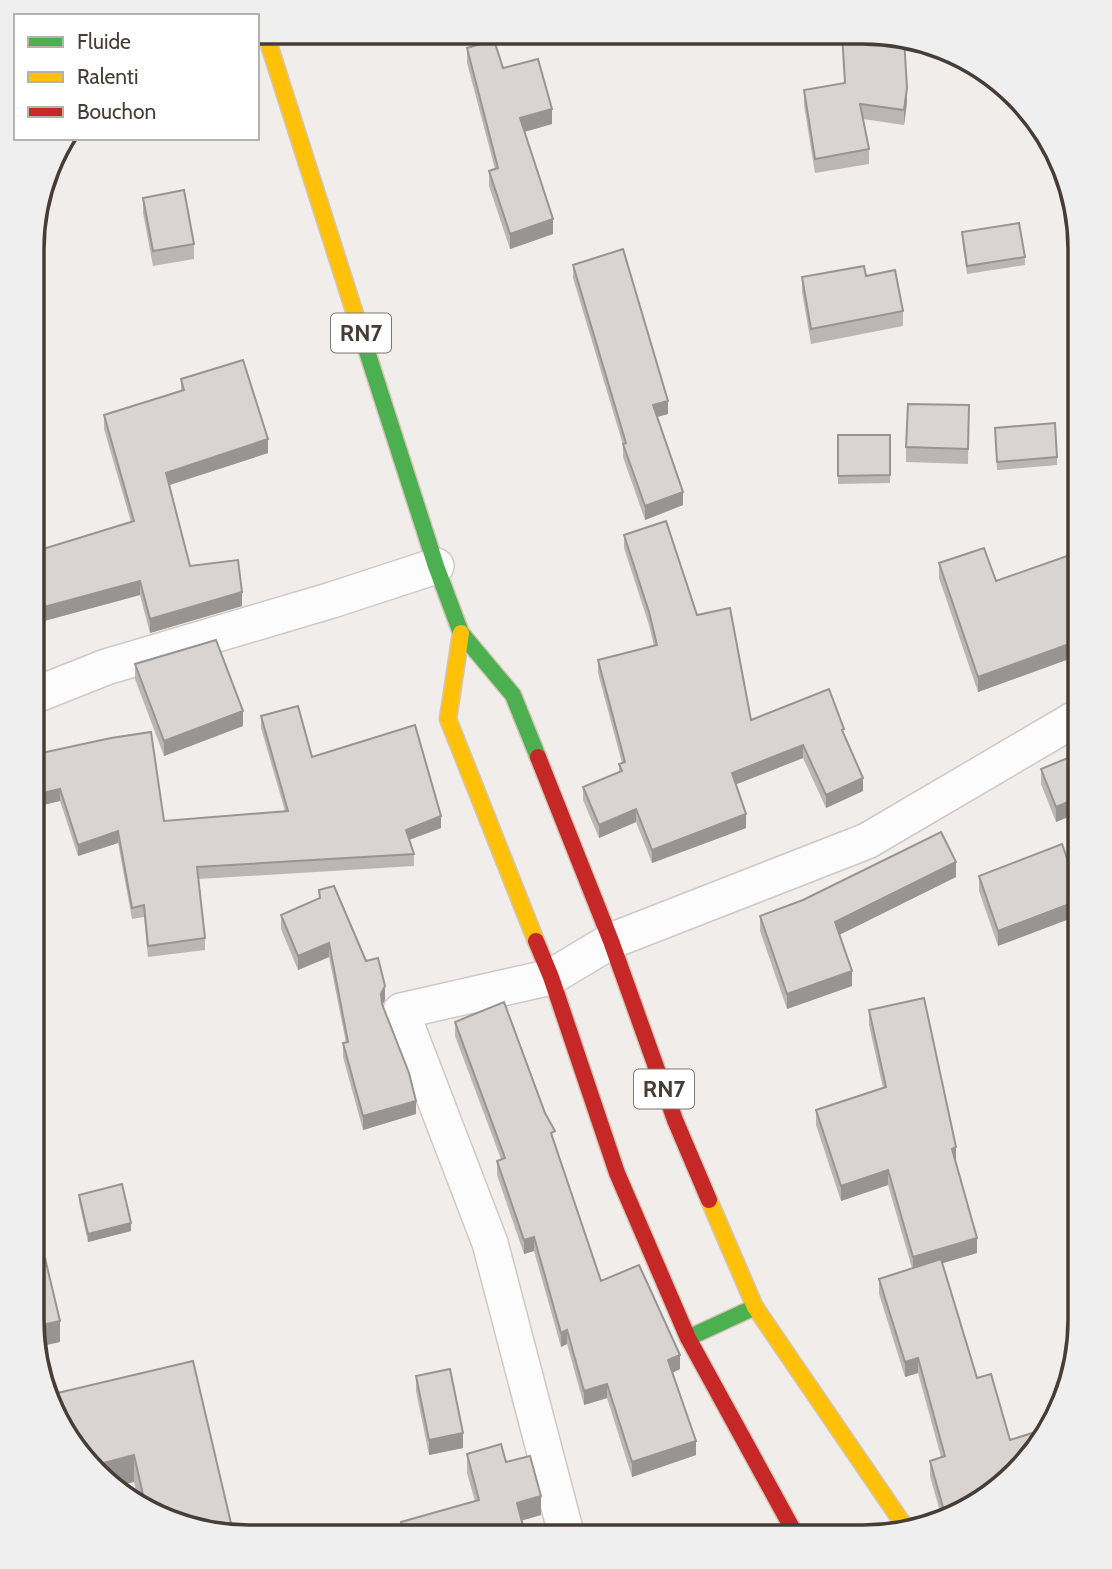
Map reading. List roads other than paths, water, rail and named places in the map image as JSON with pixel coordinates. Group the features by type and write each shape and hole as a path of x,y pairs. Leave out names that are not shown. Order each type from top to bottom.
{"main road":[{"name":"RN7","path":"269,44 436,566 461,633 513,695 611,941 675,1119 755,1307 901,1521"},
{"name":"RN7","path":"461,633 448,719 551,977 617,1173 688,1338 790,1525"},
{"path":"688,1338 755,1307"}],"street":[{"path":"44,692 106,667 436,566"},
{"path":"564,1525 490,1242 401,1011 551,977 611,941 867,841 1068,723"}]}
